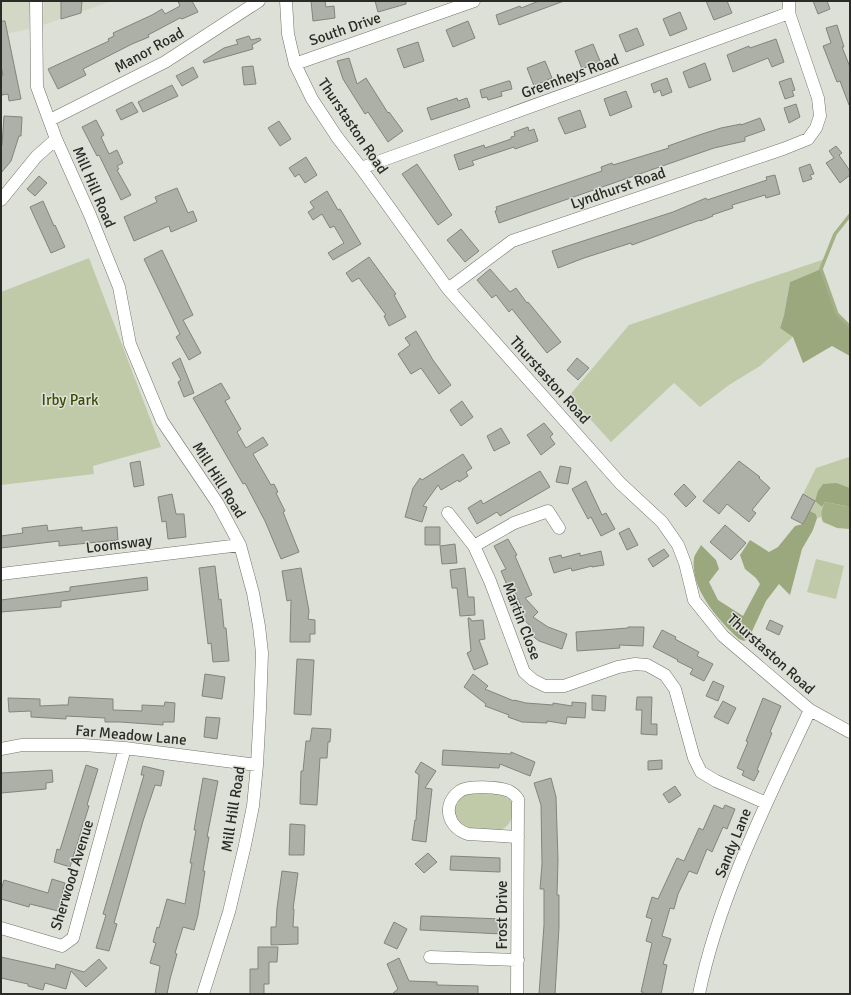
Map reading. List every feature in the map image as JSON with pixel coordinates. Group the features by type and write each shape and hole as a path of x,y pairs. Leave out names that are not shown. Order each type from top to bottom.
{"street":[{"name":"Mill Hill Road","path":"36,1 37,87 56,139 90,215 119,287 130,344 162,421 218,504 240,545 253,593 262,653 257,765 253,806 229,912 203,994"},
{"name":"Manor Road","path":"50,120 165,62 259,1"},
{"name":"Thurstaston Road","path":"286,1 288,34 295,64 312,100 337,137 448,289 620,483 662,522 678,545 685,563 694,600 723,636 810,710 850,732"},
{"name":"South Drive","path":"295,64 474,1"},
{"path":"789,1 789,13"},
{"name":"Lyndhurst Road","path":"448,289 512,241 776,152 808,139 816,128 820,116 818,98 789,13"},
{"name":"Greenheys Road","path":"361,168 789,13"},
{"path":"1,200 36,158 56,139"},
{"path":"474,546 514,523 548,512 559,528"},
{"name":"Martin Close","path":"448,513 474,546 490,581 524,672 533,680 545,686 564,686 618,667 635,664 647,665 665,675 675,689 694,758 700,772 766,803"},
{"name":"Loomsway","path":"1,574 240,545"},
{"name":"Sandy Lane","path":"699,994 706,962 722,913 743,858 766,803 810,710"},
{"name":"Far Meadow Lane","path":"1,749 22,745 83,745 125,748 257,765"},
{"name":"Sherwood Avenue","path":"1,928 62,946 73,938 125,748"},
{"name":"Frost Drive","path":"517,994 518,960 518,837 518,799 515,794 499,788 471,788 462,790 455,795 450,802 448,811 450,820 460,832 468,834 518,837"},
{"path":"430,957 518,960"}],"shaded area":[{"path":"1,1 30,1 29,29 1,35"},
{"path":"44,1 112,1 43,25"},
{"path":"821,269 837,314 850,327 850,356 832,346 803,363 793,337 780,328 790,282"},
{"path":"837,483 850,488 850,508 825,502 822,507 815,501 818,491 823,484"},
{"path":"825,502 850,508 850,529 837,528 823,522 821,512"},
{"path":"810,511 816,514 817,518 813,530 802,549 790,595 779,584 766,601 749,638 744,641 739,639 714,613 701,592 696,581 694,570 694,558 696,553 701,545 716,560 719,569 709,582 718,600 743,616 760,584 756,578 745,569 740,555 750,540 769,552 778,547 795,526 803,524"}],"green space":[{"name":"Irby Park","path":"89,258 161,447 93,466 94,474 1,485 1,292"},
{"path":"825,259 821,269 790,282 784,315 780,327 793,337 760,366 729,385 700,407 674,383 611,442 569,396 629,325"},
{"path":"849,457 850,488 837,483 815,500 822,507 821,517 817,518 816,514 810,511 815,501 803,494 816,468"},
{"path":"816,559 844,566 836,599 807,592"},
{"path":"469,793 492,793 507,798 512,802 514,808 508,825 497,831 472,830 462,826 456,819 454,806 457,800"}],"building":[{"path":"61,1 82,1 81,13 61,19"},
{"path":"178,1 192,1 198,12 182,19 180,18 148,35 149,37 83,69 86,75 58,89 48,69 109,41 108,39 114,36 113,33 162,9 165,14 180,6"},
{"path":"311,1 325,1 326,7 334,6 335,18 313,21"},
{"path":"375,1 406,1 406,4 378,12"},
{"path":"539,1 564,1 499,25 496,15"},
{"path":"706,1 727,1 732,13 714,20"},
{"path":"813,1 827,1 830,9 818,14"},
{"path":"680,12 687,29 670,36 663,19"},
{"path":"1,21 5,21 21,99 9,101 8,94 2,95 1,76 3,75 1,66"},
{"path":"468,21 475,38 453,47 446,30"},
{"path":"837,25 844,47 842,47 850,67 850,105 840,81 837,82 823,46 831,43 826,28"},
{"path":"637,28 644,45 626,52 619,35"},
{"path":"249,36 251,40 260,38 261,40 252,45 253,49 204,63 203,61 224,48 238,44 236,40"},
{"path":"776,39 784,62 772,67 768,58 733,72 727,55 749,46 750,48"},
{"path":"418,42 424,61 404,68 397,49"},
{"path":"593,44 600,61 582,69 575,51"},
{"path":"349,58 357,84 366,78 388,113 389,112 403,131 388,142 368,112 365,114 343,79 337,61"},
{"path":"545,61 552,78 534,86 527,68"},
{"path":"705,63 711,80 689,88 683,72"},
{"path":"253,66 256,84 244,85 242,67"},
{"path":"193,67 198,77 182,86 176,76"},
{"path":"667,78 672,92 662,96 660,90 654,93 651,84"},
{"path":"791,78 795,90 792,91 794,96 785,99 779,82"},
{"path":"510,81 512,89 501,92 502,96 488,100 487,97 482,98 480,90"},
{"path":"172,85 178,96 143,112 138,102"},
{"path":"626,91 632,107 610,116 604,99"},
{"path":"457,98 458,101 467,98 470,107 431,120 427,108"},
{"path":"132,102 138,112 121,120 116,110"},
{"path":"796,104 800,117 789,123 784,108"},
{"path":"580,110 586,127 565,134 558,118"},
{"path":"4,116 22,117 21,136 19,136 11,161 1,173 1,145"},
{"path":"760,118 765,130 745,137 745,141 714,148 499,223 495,211 497,210 496,207 602,171 601,167 612,163 613,165 669,148 668,146 699,135 721,128 741,125"},
{"path":"96,120 104,135 101,137 109,154 117,150 123,163 117,166 119,169 117,170 131,195 121,200 99,155 97,156 82,127"},
{"path":"279,121 291,139 280,146 268,128"},
{"path":"528,127 529,131 534,129 538,141 515,149 514,147 472,161 474,165 459,170 454,155 484,145 485,148 511,139 511,137 515,136 514,132"},
{"path":"836,146 842,153 839,155 850,171 850,175 840,183 826,163 834,158 829,151"},
{"path":"306,157 317,175 305,183 299,174 295,177 289,168"},
{"path":"417,164 452,215 438,225 402,174"},
{"path":"810,164 814,174 810,175 812,179 803,182 799,168"},
{"path":"775,175 780,194 766,198 765,195 732,205 733,208 700,221 632,245 631,243 558,268 552,251 673,212 706,198 707,200 767,180 766,177"},
{"path":"39,176 47,183 35,196 27,189"},
{"path":"177,188 188,213 193,211 197,221 171,232 169,226 134,241 124,217 157,202 155,197"},
{"path":"327,191 338,210 340,209 361,244 333,260 328,253 344,243 334,226 330,228 322,214 313,220 308,212 314,208 310,202"},
{"path":"43,201 65,247 51,253 30,207"},
{"path":"461,229 479,251 465,262 447,240"},
{"path":"162,250 193,315 183,320 201,353 189,360 176,337 180,334 144,259"},
{"path":"369,257 396,294 394,295 406,317 389,326 384,316 386,315 359,278 352,282 346,273"},
{"path":"490,269 510,292 516,288 561,342 547,353 512,309 509,312 496,295 492,298 477,280"},
{"path":"416,331 433,360 451,385 439,394 421,368 411,374 398,354 410,345 405,338"},
{"path":"180,358 194,393 184,397 178,382 181,380 172,363"},
{"path":"577,358 589,368 578,380 567,370"},
{"path":"221,383 230,398 225,401 241,429 237,432 246,448 263,437 268,445 253,454 271,485 274,484 278,492 276,493 285,511 283,512 299,552 281,559 265,521 245,483 243,484 193,398"},
{"path":"462,401 473,417 461,426 450,410"},
{"path":"544,423 553,434 550,437 555,444 541,455 527,435"},
{"path":"501,428 510,443 494,451 487,436"},
{"path":"463,454 472,468 466,472 468,476 441,490 438,485 423,506 427,507 422,522 405,517 413,488 420,478 422,480"},
{"path":"140,461 144,485 134,487 130,463"},
{"path":"739,461 760,477 759,478 770,488 752,510 756,513 749,522 727,504 719,514 703,501"},
{"path":"560,466 571,468 568,484 556,482"},
{"path":"540,471 550,487 500,516 497,512 477,524 468,508 481,500 483,504"},
{"path":"586,481 602,515 606,513 615,529 601,536 591,517 588,519 572,489"},
{"path":"684,484 696,497 686,507 674,494"},
{"path":"172,494 176,514 184,514 186,537 168,539 166,521 162,522 158,497"},
{"path":"803,494 815,501 803,524 791,518"},
{"path":"47,525 48,531 82,527 82,531 117,527 118,540 59,546 59,541 1,548 1,536 23,533 22,528"},
{"path":"725,525 746,543 731,560 710,542"},
{"path":"425,527 440,527 440,545 425,545"},
{"path":"629,528 638,545 627,550 619,533"},
{"path":"508,539 517,555 515,556 532,595 525,598 538,612 533,617 548,627 567,634 562,649 539,641 530,634 533,629 513,608 516,604 522,608 511,584 507,585 501,571 506,569 494,546"},
{"path":"455,544 457,563 442,564 440,546"},
{"path":"664,549 669,556 653,567 648,559"},
{"path":"601,551 604,565 592,566 572,571 571,568 554,573 549,558 561,555 562,558 580,553 580,556"},
{"path":"215,566 219,600 221,599 224,628 226,628 229,661 213,662 211,643 208,644 199,568"},
{"path":"301,568 309,611 308,619 315,620 315,634 310,634 310,642 290,642 291,600 287,601 282,571"},
{"path":"465,568 468,597 474,597 475,615 460,616 457,588 452,588 450,570"},
{"path":"147,577 148,590 61,601 61,607 1,612 1,600 70,591 70,587"},
{"path":"468,618 472,621 483,620 485,639 479,640 488,664 474,670 467,653 471,651"},
{"path":"770,620 783,626 779,635 766,629"},
{"path":"644,627 643,646 619,645 620,648 577,651 576,632"},
{"path":"662,630 699,652 697,656 713,664 704,681 690,674 693,669 653,647"},
{"path":"297,659 314,660 311,715 294,714"},
{"path":"205,674 225,677 222,699 202,696"},
{"path":"473,674 488,686 485,689 514,701 553,705 553,703 572,706 572,702 586,703 585,718 567,717 566,724 547,721 547,723 522,722 508,717 509,715 485,706 486,704 464,687"},
{"path":"713,681 724,686 718,701 706,696"},
{"path":"592,695 606,696 605,711 592,710"},
{"path":"69,697 113,699 113,710 142,711 142,705 164,706 165,702 175,703 174,722 163,722 163,725 105,722 105,718 66,716 66,719 31,717 31,711 9,712 8,698 40,699 40,706 68,705"},
{"path":"637,697 652,697 651,724 657,724 657,735 641,734 642,710 636,710"},
{"path":"763,698 781,706 770,732 772,733 754,781 742,775 744,771 737,768 748,742 746,741"},
{"path":"723,701 736,708 728,724 714,717"},
{"path":"206,717 220,718 217,739 204,737"},
{"path":"312,728 331,729 327,758 320,758 317,805 300,804 301,771 303,771 306,741 310,741"},
{"path":"443,750 511,754 511,752 535,762 530,776 500,764 499,768 442,765"},
{"path":"662,760 662,769 648,770 648,761"},
{"path":"421,762 436,771 425,788 432,789 426,842 412,840 416,820 419,775 415,772"},
{"path":"86,765 98,769 87,805 89,806 70,867 54,862 57,849 60,850"},
{"path":"143,766 164,771 161,786 155,785 143,821 114,923 117,924 109,951 96,948 106,915 103,914 144,775 141,775"},
{"path":"52,770 53,782 46,783 46,789 1,793 1,773"},
{"path":"203,778 218,781 207,837 209,837 198,915 194,930 183,927 175,953 177,954 167,994 155,994 160,966 150,963 156,943 153,942 157,927 159,928 167,899 185,904 196,830 194,830"},
{"path":"551,778 556,797 558,860 557,895 559,895 559,927 555,994 539,994 544,925 544,889 540,889 542,864 541,805 534,783"},
{"path":"675,786 681,795 669,803 663,794"},
{"path":"714,805 723,809 725,805 735,809 727,829 723,827 712,852 707,849 697,874 689,871 678,894 674,909 670,908 662,936 671,939 663,964 667,965 661,994 643,994 643,992 641,992 652,943 646,941 652,919 646,917 652,897 658,899 677,858 684,861 699,828 703,830"},
{"path":"290,824 305,825 304,855 289,855"},
{"path":"428,853 437,862 424,873 415,864"},
{"path":"451,856 500,858 500,872 450,870"},
{"path":"282,871 298,873 293,909 293,927 298,927 298,944 271,945 271,927 276,927"},
{"path":"52,879 65,883 58,911 30,904 29,907 1,899 1,890 4,880 48,893"},
{"path":"421,916 502,919 502,934 420,930"},
{"path":"394,922 407,929 397,949 384,943"},
{"path":"258,947 278,947 277,962 269,962 269,984 264,984 264,994 250,994 250,969 258,969"},
{"path":"1,957 55,969 56,964 84,972 99,959 107,968 86,987 71,971 66,989 45,983 43,990 28,986 28,984 1,978"},
{"path":"399,958 409,981 437,982 437,985 478,986 478,994 392,994 398,989 387,964"}],"waterway":[{"path":"850,215 835,234 821,269 837,314 850,327"}]}
